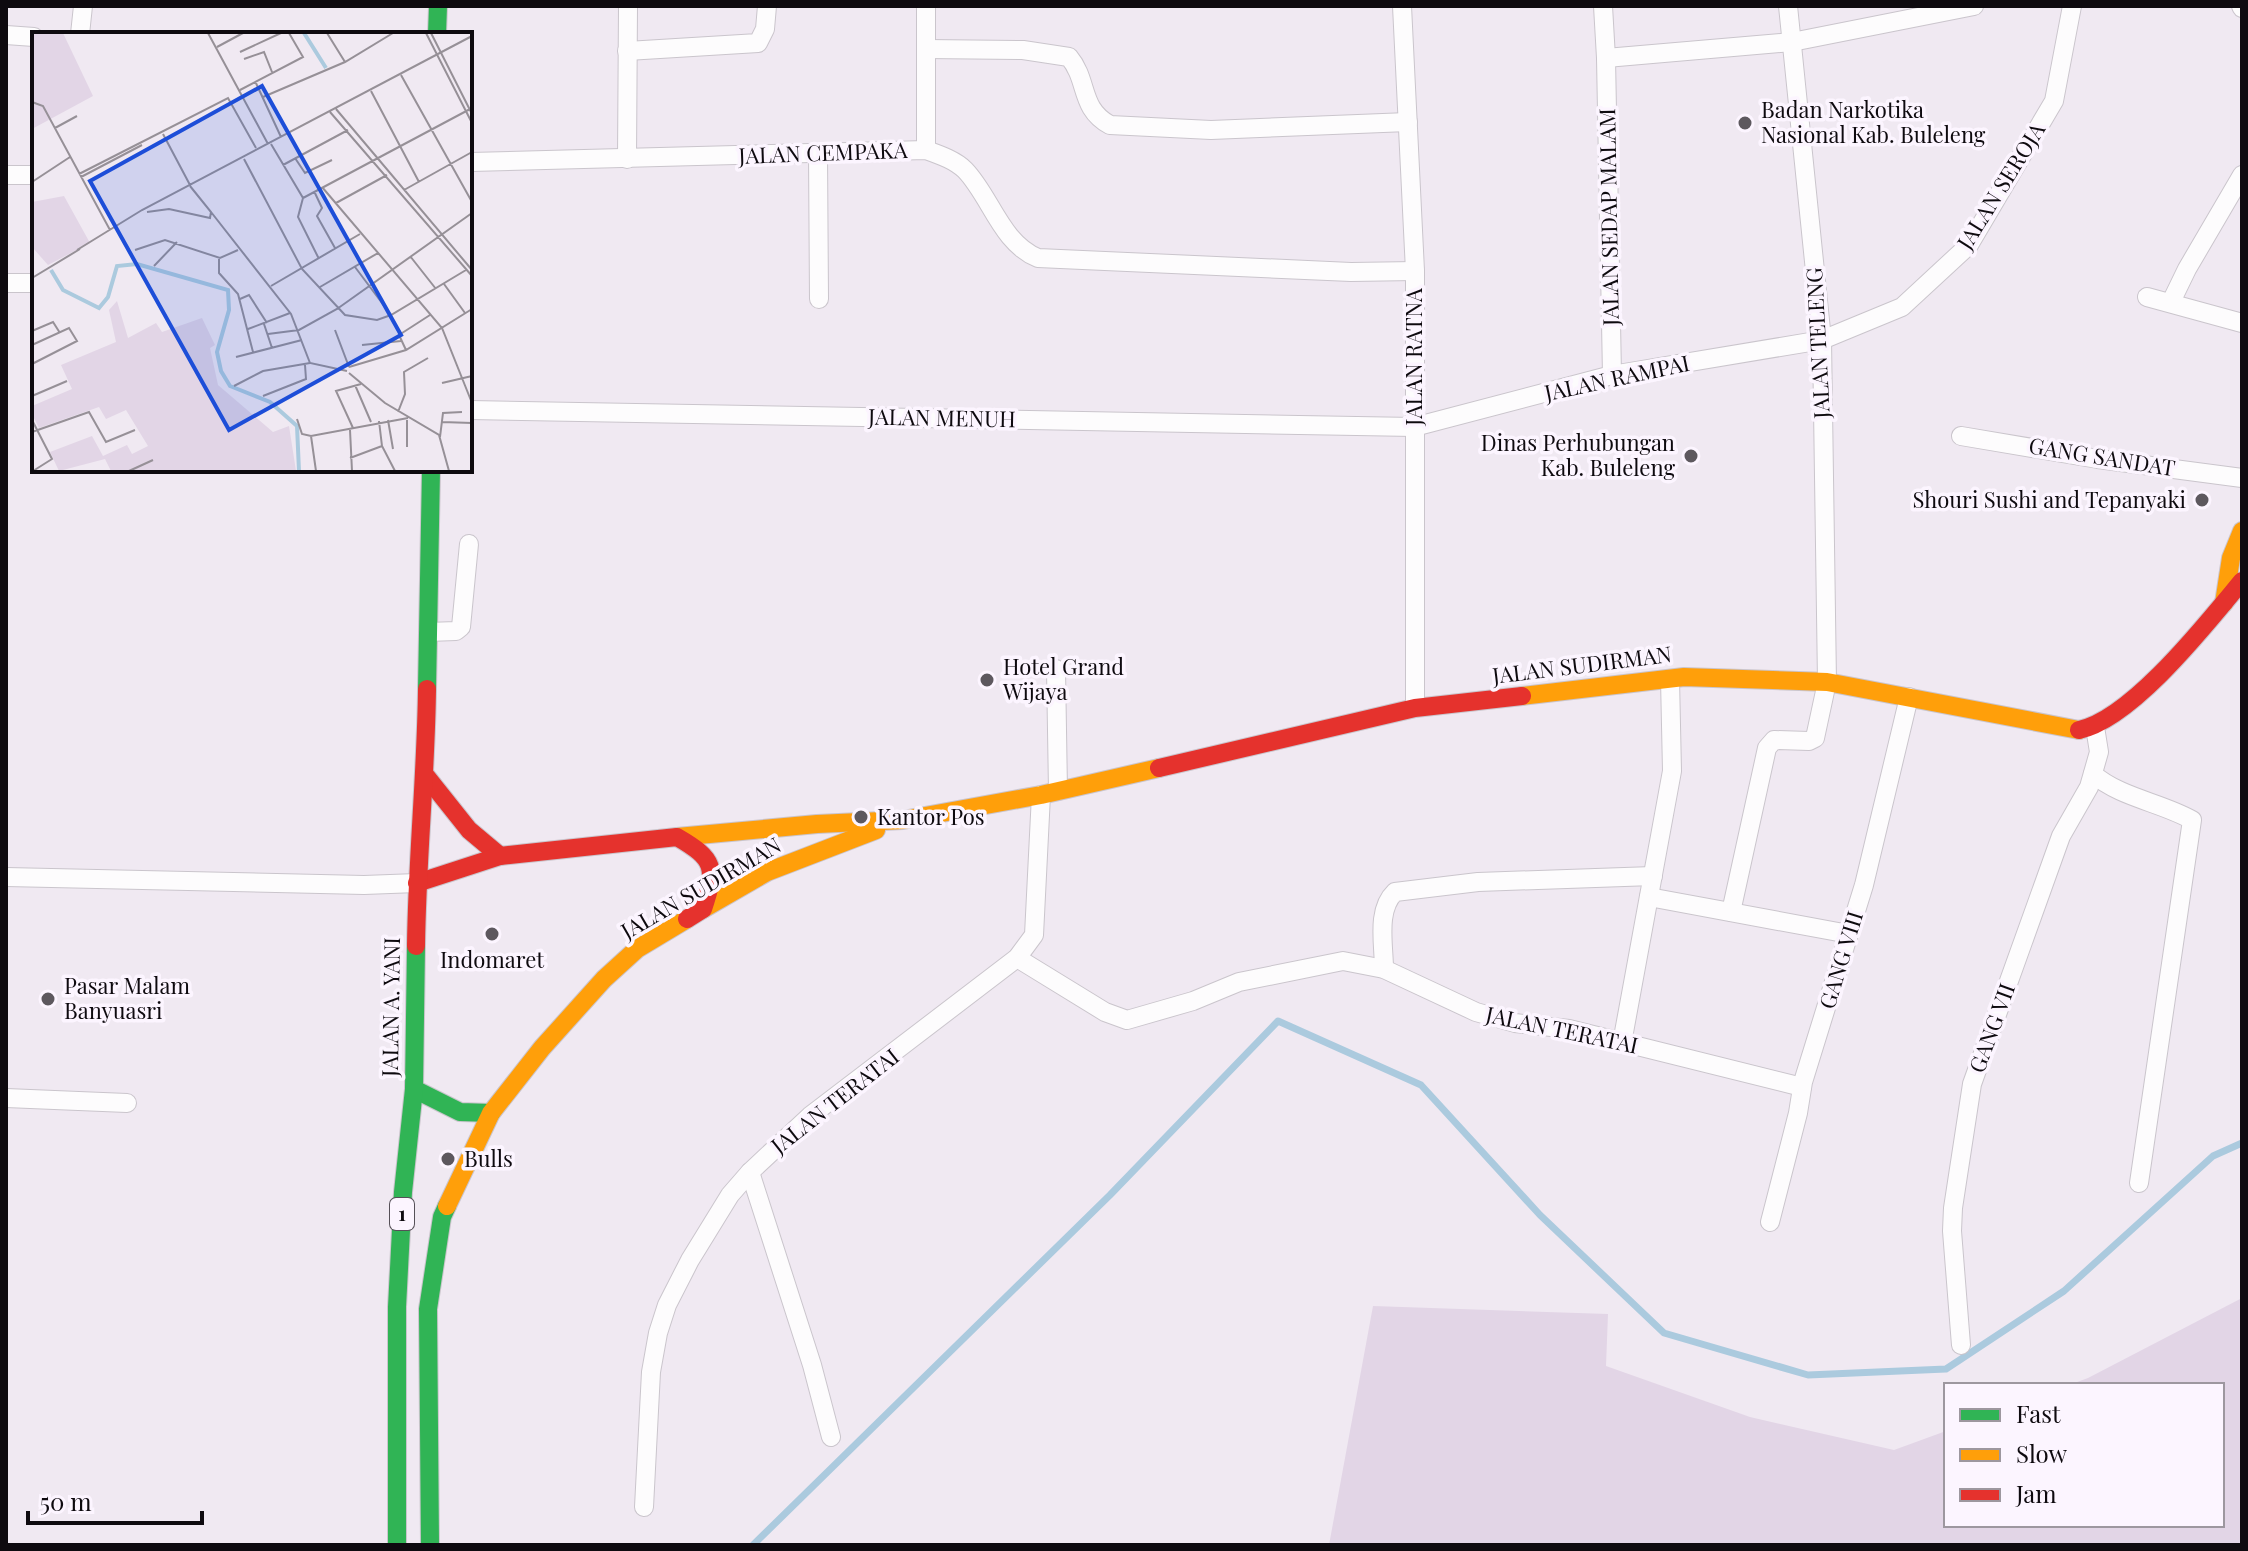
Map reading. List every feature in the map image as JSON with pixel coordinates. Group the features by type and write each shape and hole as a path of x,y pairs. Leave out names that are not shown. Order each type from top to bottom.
{"main road":[{"path":"437,32 438,6"},
{"name":"JALAN A. YANI","path":"397,1545 397,1307 403,1192 414,1089 417,883 426,776 431,472"},
{"path":"2224,604 2231,558 2242,531"},
{"path":"2095,727 2142,691 2179,655 2242,581"},
{"name":"JALAN SUDIRMAN","path":"417,883 500,856 817,824 903,820 1049,793 1415,708 1684,677 1827,682 2076,731 2095,727"},
{"path":"426,776 469,830 500,856"},
{"name":"JALAN SUDIRMAN","path":"491,1113 542,1048 604,979 637,949 767,872 903,820"},
{"path":"677,837 702,851 712,864 712,880 703,909"},
{"path":"414,1089 461,1114 476,1116 491,1113"},
{"name":"1","path":"430,1545 428,1309 433,1261 442,1217 491,1113"}],"street":[{"path":"80,32 83,6"},
{"path":"627,159 628,6"},
{"path":"627,51 758,43 765,29 767,6"},
{"path":"926,6 926,150"},
{"name":"JALAN RATNA","path":"1402,6 1415,271 1415,708"},
{"name":"JALAN SEDAP MALAM","path":"1603,6 1612,375"},
{"name":"JALAN TELENG","path":"1731,912 1767,748 1774,740 1809,741 1815,738 1827,682 1822,340 1788,6"},
{"path":"1606,58 1792,42 1974,6"},
{"name":"JALAN SEROJA","path":"1822,340 1902,307 1969,245 2054,101 2072,6"},
{"path":"6,35 32,37"},
{"path":"926,49 1023,50 1069,57 1076,65 1091,110 1110,125 1211,130 1408,122"},
{"name":"JALAN CEMPAKA","path":"472,162 926,150 945,156 965,170 1018,247 1038,258 1351,272 1415,271"},
{"path":"818,153 819,299"},
{"path":"6,175 32,175"},
{"path":"2171,302 2242,175"},
{"path":"6,283 32,283"},
{"path":"2147,297 2242,323"},
{"name":"JALAN RAMPAI","path":"1414,427 1612,375 1822,340"},
{"name":"JALAN MENUH","path":"472,410 1414,427"},
{"name":"GANG SANDAT","path":"1961,436 2098,459 2242,478"},
{"path":"428,632 456,631 461,627 469,544"},
{"name":"JALAN TERATAI","path":"644,1507 651,1372 658,1333 667,1305 690,1260 730,1195 810,1116 1017,958 1034,935 1049,793 1056,669"},
{"path":"1622,1043 1672,771 1670,679"},
{"name":"GANG VIII","path":"1770,1222 1802,1087 1864,885 1909,697"},
{"name":"GANG VII","path":"1961,1345 1952,1231 1972,1084 2061,836 2089,787 2099,752 2095,727"},
{"path":"2093,774 2124,793 2169,807 2192,820 2139,1183"},
{"path":"1384,969 1383,909 1387,899 1395,892 1478,882 1653,876"},
{"path":"6,877 364,885 417,883"},
{"path":"1649,897 1849,934"},
{"name":"JALAN TERATAI","path":"1017,958 1105,1012 1127,1020 1193,1001 1239,982 1343,961 1384,969 1489,1016 1515,1023 1569,1029 1802,1087"},
{"path":"6,1098 127,1103"},
{"path":"750,1172 812,1365 831,1437"}],"shaded area":[{"path":"2242,1298 2242,1545 1329,1545 1373,1306 1608,1314 1606,1366 1750,1417 1894,1450 1944,1432 1944,1527 2224,1527 2224,1383 2074,1383"}],"waterway":[{"path":"753,1545 1110,1195 1278,1021 1421,1085 1540,1215 1664,1333 1808,1375 1946,1369 2064,1291 2213,1156 2242,1143"}],"traffic: fast":[{"path":"437,32 438,6"},
{"path":"427,689 431,472"},
{"path":"397,1545 397,1307 403,1192 414,1089 416,946"},
{"path":"414,1089 460,1112 491,1113"},
{"path":"430,1545 428,1309 442,1217 447,1206"}],"traffic: slow":[{"path":"2224,603 2231,558 2242,531"},
{"path":"1522,696 1684,677 1827,682 2079,730"},
{"path":"677,837 817,824 903,820 1041,795 1159,768"},
{"path":"703,909 767,872 876,830"},
{"path":"447,1206 491,1113 542,1048 604,979 637,949 687,919"}],"traffic: jam":[{"path":"2079,730 2100,722 2145,689 2189,644 2242,581"},
{"path":"416,946 427,689"},
{"path":"1159,768 1415,708 1522,696"},
{"path":"426,776 469,830 500,856"},
{"path":"417,883 500,856 677,837 706,859 711,874 703,909 687,919"}],"place":[{"name":"Badan Narkotika Nasional Kab. Buleleng","path":"1745,123"},
{"name":"Dinas Perhubungan Kab. Buleleng","path":"1691,456"},
{"name":"Shouri Sushi and Tepanyaki","path":"2202,500"},
{"name":"Hotel Grand Wijaya","path":"987,680"},
{"name":"Kantor Pos","path":"861,817"},
{"name":"Indomaret","path":"492,934"},
{"name":"Pasar Malam Banyuasri","path":"48,999"},
{"name":"Bulls","path":"448,1159"}]}
